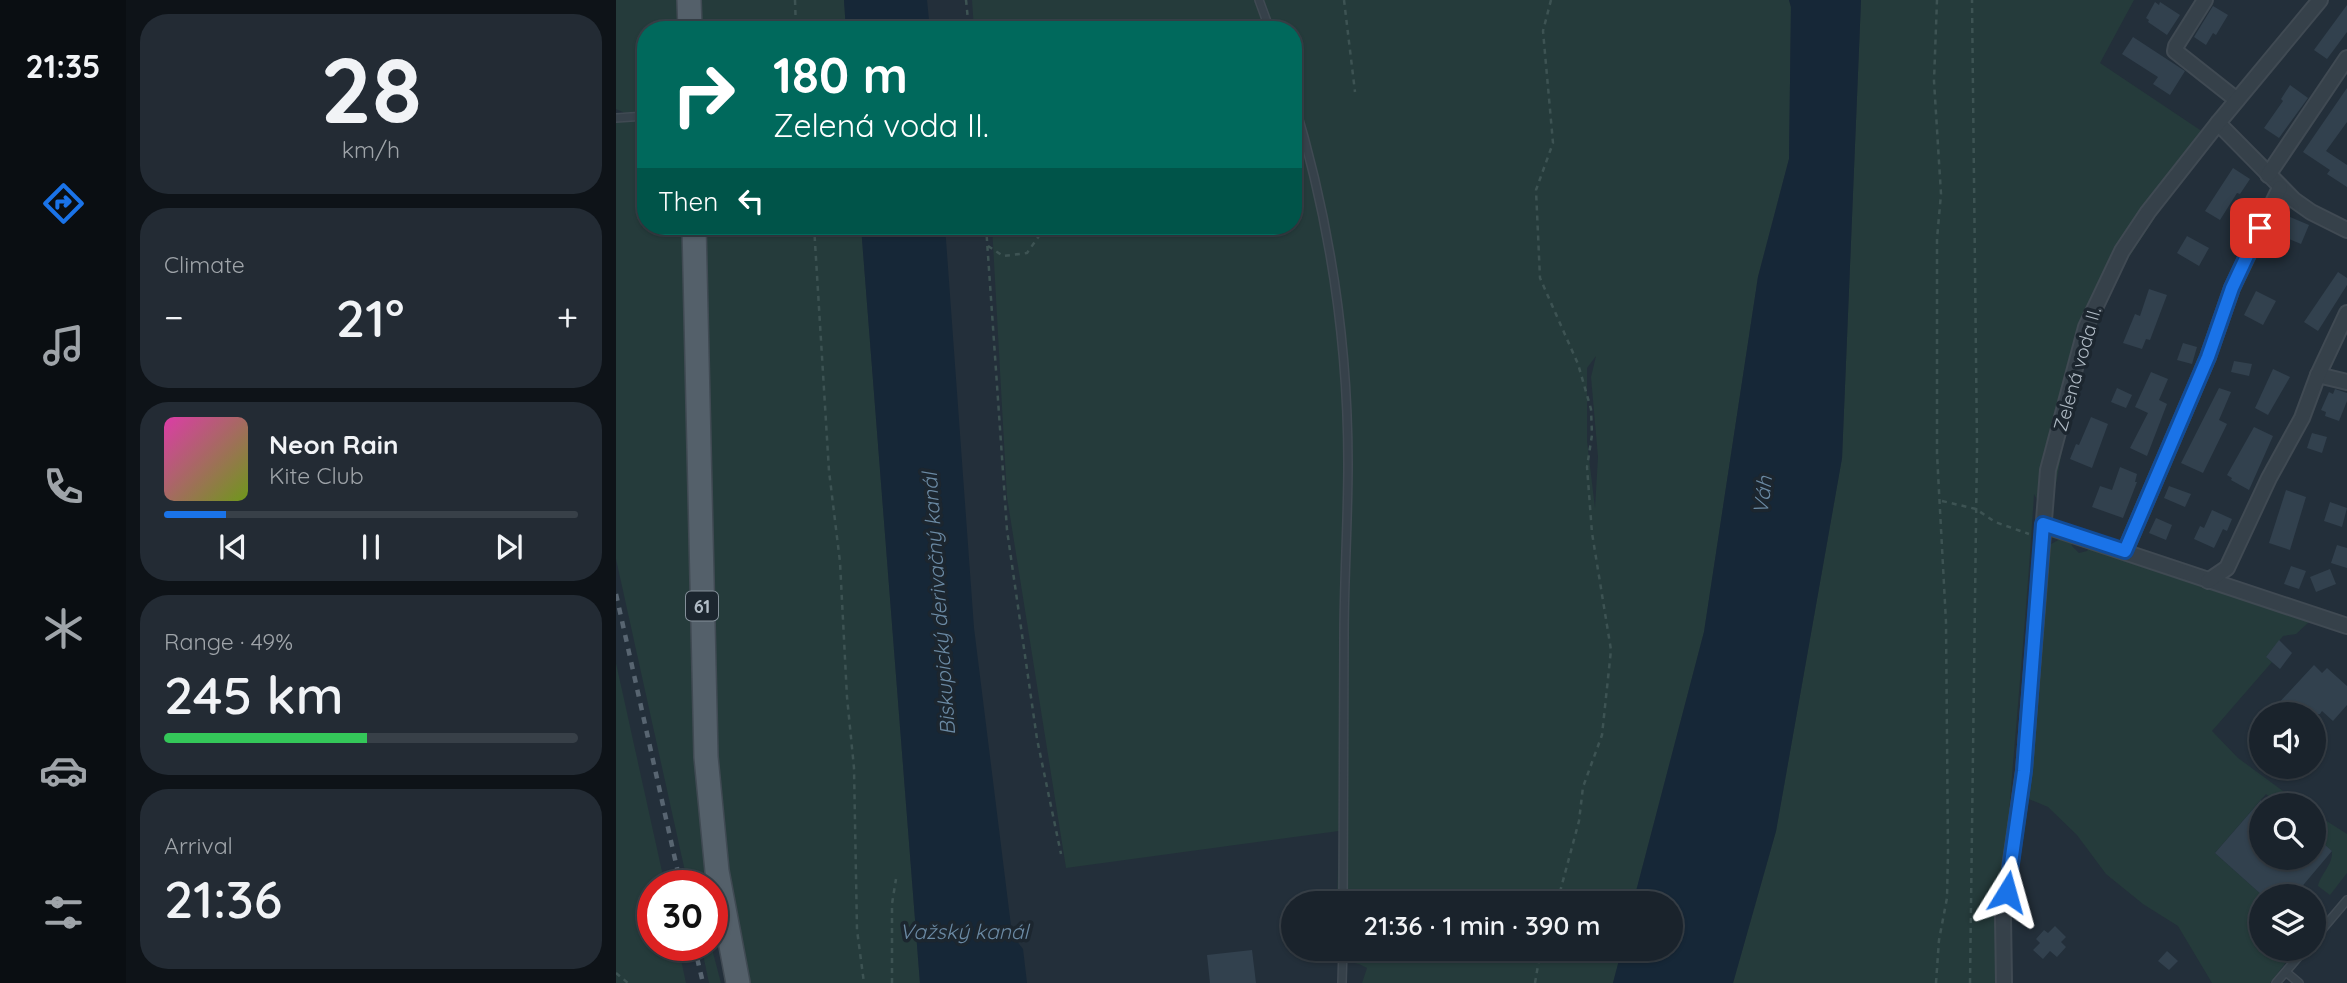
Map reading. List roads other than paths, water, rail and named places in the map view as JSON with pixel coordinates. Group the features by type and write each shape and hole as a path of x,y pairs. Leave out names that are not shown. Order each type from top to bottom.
{"main road":[{"path":"689,0 690,21"},
{"name":"61","path":"694,235 706,757 717,871 738,983"}],"street":[{"path":"2205,0 2175,51 2237,100"},
{"name":"Zelená voda II.","path":"2004,983 2003,916 2024,771 2048,470 2087,327 2101,291 2122,251 2148,212 2320,0"},
{"path":"2268,175 2347,58"},
{"path":"2218,123 2280,187 2311,212 2347,230"},
{"path":"2125,551 2208,357 2232,288 2280,187"},
{"path":"2208,581 2227,568 2269,478 2302,418 2318,375 2347,313"},
{"path":"2318,375 2347,383"},
{"path":"2043,531 2125,551 2208,581 2346,621"},
{"path":"2227,568 2234,589"}],"lane":[{"path":"1259,0 1267,21"},
{"path":"616,118 637,117"},
{"path":"1302,131 1316,180 1328,240 1338,300 1345,374 1348,463 1343,891"},
{"path":"2326,925 2347,900"},
{"path":"1342,983 1343,961"},
{"path":"2276,983 2295,961"},
{"path":"2286,971 2299,983"}],"water":[{"path":"844,0 927,0 929,21 845,21"},
{"name":"Váh","path":"1789,0 1861,0 1842,458 1776,831 1733,983 1613,983 1619,961 1683,961 1683,891 1636,891 1704,632 1758,277 1789,159"},
{"name":"Važský kanál","path":"862,235 946,235 974,628 1011,926 1013,936 1023,949 1027,983 920,983"}],"railway":[{"path":"616,594 677,870"},
{"path":"698,961 703,983"}],"water label":[{"name":"Biskupický derivačný kanál","path":"938,604"}]}
